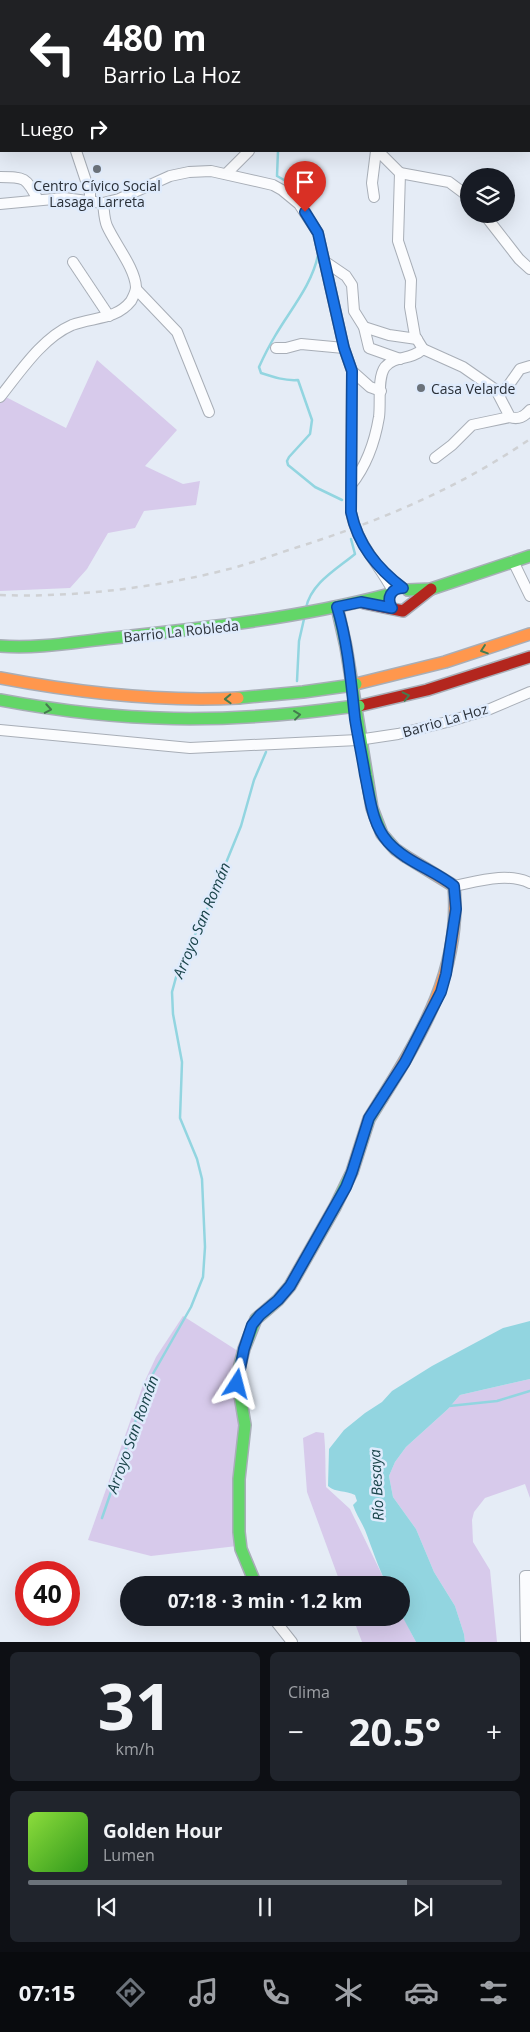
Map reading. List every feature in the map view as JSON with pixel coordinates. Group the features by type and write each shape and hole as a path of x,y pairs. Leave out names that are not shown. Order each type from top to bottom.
{"main road":[{"path":"431,589 404,611 392,608 389,600 399,591 431,589 530,556"},
{"path":"399,591 412,595 412,603"},
{"name":"Barrio La Robleda","path":"0,646 49,647 215,628 337,607 399,591"},
{"name":"Barrio La Robleda","path":"361,602 392,608"},
{"path":"252,1576 241,1550 239,1532 239,1479 245,1425 238,1377 249,1331 256,1319 278,1300 290,1286 335,1207 352,1172 369,1118 405,1062 434,1007 446,974 456,909 454,886 445,878 402,854 388,842 378,828 358,740 350,672 337,607"},
{"path":"0,678 91,693 175,699 265,696 351,685 426,668 530,634"},
{"path":"0,700 81,714 177,721 254,719 353,707 427,690 530,657"}],"street":[{"path":"76,152 90,193 90,202"},
{"path":"226,174 248,152"},
{"path":"374,197 372,183 377,152"},
{"path":"378,152 400,173 449,182 460,190"},
{"path":"0,204 64,198 103,203 170,176 200,171 226,174 273,185 290,195 318,233 344,348 352,371 351,512 357,534 370,556 399,591"},
{"path":"400,173 398,242 411,280 410,307 417,339 423,349 463,367 496,390 510,417"},
{"path":"0,177 17,177 25,180 38,200"},
{"path":"103,203 106,223 134,278 136,289 177,332 209,412"},
{"path":"491,223 519,259 530,269"},
{"path":"324,261 352,285 354,310 364,327 368,348 400,359"},
{"path":"73,262 109,316"},
{"path":"0,397 33,358 59,334 72,325 109,316 126,307 136,289"},
{"path":"364,327 388,335 417,339"},
{"path":"276,348 286,348 301,344 344,348"},
{"path":"351,485 361,472 373,443 379,417 380,377 383,370 394,360 410,358 423,349"},
{"path":"499,395 520,369 530,366"},
{"path":"352,371 370,387 380,391"},
{"path":"435,458 452,445 472,425 510,417 515,419 522,418 530,410"},
{"path":"513,561 530,596"},
{"name":"Barrio La Hoz","path":"0,730 190,748 358,740 398,734 447,722 490,709 530,692"},
{"path":"454,886 489,879 518,877 530,883"},
{"path":"526,1640 525,1576 530,1576"},
{"path":"279,1626 292,1642"}],"shaded area":[{"path":"97,360 177,430 145,466 183,484 200,481 196,505 144,511 135,528 108,533 87,569 70,588 0,591 0,394 66,428"},
{"path":"183,1316 241,1353 237,1546 151,1556 88,1540 143,1385 156,1357"},
{"path":"530,1379 530,1498 525,1484 485,1498 474,1512 472,1520 473,1542 490,1570 497,1642 465,1642 455,1606 434,1572 416,1529 393,1497 389,1476 395,1462 406,1447 448,1409 460,1395"},
{"path":"316,1432 324,1433 326,1487 350,1509 383,1576 338,1576 307,1492 303,1438"},
{"path":"356,1626 408,1626 416,1642 362,1642"}],"water":[{"name":"Río Besaya","path":"530,1321 530,1379 460,1395 448,1409 406,1447 395,1462 389,1476 393,1497 416,1529 434,1572 455,1606 465,1642 416,1642 407,1626 410,1626 410,1576 383,1576 353,1505 357,1501 355,1495 334,1490 328,1486 329,1449 344,1430 382,1402 392,1391 432,1366 503,1328"}],"waterway":[{"name":"Arroyo San Román","path":"278,152 277,176 300,189 309,203"},
{"name":"Arroyo San Román","path":"318,255 306,287 273,340 259,367 261,373 284,379 298,380 312,420 310,434 289,457 288,465 315,487 342,500"},
{"name":"Arroyo San Román","path":"306,608 313,591 319,584 355,554 351,539"},
{"name":"Arroyo San Román","path":"297,681 299,641 304,619"},
{"name":"Arroyo San Román","path":"102,1518 150,1379 191,1307 203,1277 205,1247 202,1179 197,1159 180,1118 182,1062 173,1014 172,992 178,970 206,912 241,826 254,780 266,752"},
{"path":"449,1406 497,1401 530,1391"}],"railway":[{"path":"0,595 57,595 117,590 177,581 241,566 329,537 418,502 475,473 530,439"}],"traffic: fast":[{"path":"408,590 431,589 530,556"},
{"path":"0,646 56,645 218,626 322,610 390,594"},
{"path":"337,607 346,647 372,808 382,834 395,849 405,856"},
{"path":"346,686 356,684"},
{"path":"238,698 346,686"},
{"path":"0,700 89,713 174,719 303,713 348,707"},
{"path":"348,707 359,706"},
{"path":"252,1576 241,1549 239,1532 239,1479 245,1425 237,1377 244,1349 256,1319 278,1300 290,1286 335,1207 352,1172 369,1119 382,1098"}],"traffic: slow":[{"path":"356,684 445,662 530,634"},
{"path":"0,678 118,695 178,699 238,698"},
{"path":"382,1098 412,1048 436,998 452,944 455,916 454,886 405,856"}],"traffic: jam":[{"path":"364,603 403,611 431,589"},
{"path":"359,706 427,690 530,657"}],"place":[{"name":"Centro Cívico Social Lasaga Larreta","path":"97,169"},
{"name":"Casa Velarde","path":"421,388"}],"route":[{"path":"237,1384 244,1349 252,1325 290,1286 335,1207 352,1172 369,1118 405,1062 441,992 446,974 456,909 454,886 445,878 402,854 388,842 378,828 370,800 358,740 350,672 337,607 361,602 392,608 389,600 390,594 396,589 403,588 384,573 370,556 360,540 353,521 351,512 352,371 344,348 318,233 305,212"}]}
